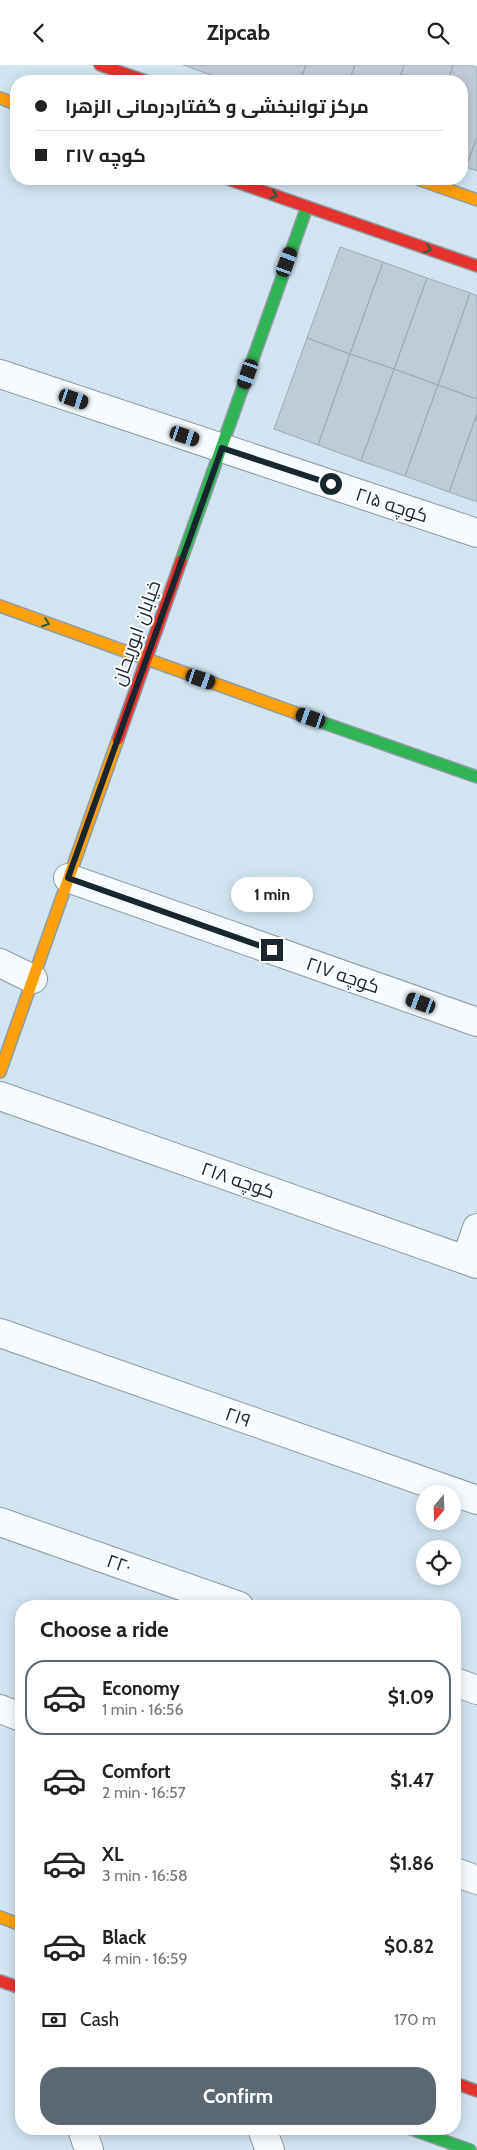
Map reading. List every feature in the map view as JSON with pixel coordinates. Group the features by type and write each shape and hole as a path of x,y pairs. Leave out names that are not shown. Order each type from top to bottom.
{"street":[{"path":"100,65 129,75"},
{"path":"245,185 477,266"},
{"path":"435,185 477,200"},
{"name":"خیابان ابوریحان","path":"0,1072 307,207"},
{"name":"کوچه ۲۱۵","path":"0,374 477,533"},
{"path":"0,605 145,659 477,777"},
{"name":"کوچه ۲۱۷","path":"68,878 477,1022"},
{"path":"0,963 33,979"},
{"name":"کوچه ۲۱۸","path":"0,1096 471,1262"},
{"path":"471,1262 477,1227"},
{"name":"۲۱۹","path":"0,1333 477,1500"},
{"name":"۲۲۰","path":"0,1522 221,1600"},
{"path":"461,1684 477,1690"},
{"path":"0,1709 15,1715"},
{"path":"461,1874 477,1880"},
{"path":"0,1917 15,1923"},
{"path":"0,1981 15,1986"},
{"path":"461,2085 477,2091"},
{"path":"84,2135 89,2150"},
{"path":"264,2135 270,2150"},
{"path":"428,2135 470,2150"}],"building":[{"path":"183,65 306,65 302,75 211,75"},
{"path":"306,65 355,65 351,75 302,75"},
{"path":"355,65 404,65 401,75 351,75"},
{"path":"404,65 453,65 450,75 401,75"},
{"path":"453,65 470,65 477,68 477,137 468,162 468,75 450,75"},
{"path":"477,137 477,171 468,168 468,162"},
{"path":"340,247 383,262 350,354 307,338"},
{"path":"383,262 427,278 394,369 350,354"},
{"path":"427,278 470,293 438,385 394,369"},
{"path":"470,293 477,296 477,399 438,385"},
{"path":"307,338 350,354 318,445 274,429"},
{"path":"350,354 394,369 361,461 318,445"},
{"path":"394,369 438,385 405,476 361,461"},
{"path":"438,385 477,399 477,414 449,492 405,476"},
{"path":"477,414 477,502 449,492"}],"traffic: fast":[{"path":"181,561 307,207"},
{"path":"307,717 477,777"},
{"path":"428,2135 470,2150"}],"traffic: slow":[{"path":"0,98 10,102"},
{"path":"435,185 477,200"},
{"path":"0,606 307,717"},
{"path":"0,1072 118,739"},
{"path":"0,1917 15,1923"}],"traffic: jam":[{"path":"100,65 129,75"},
{"path":"245,185 477,266"},
{"path":"118,739 181,561"},
{"path":"0,1981 15,1986"},
{"path":"461,2085 477,2091"}],"route":[{"path":"272,950 68,878 222,448 331,484"}]}
